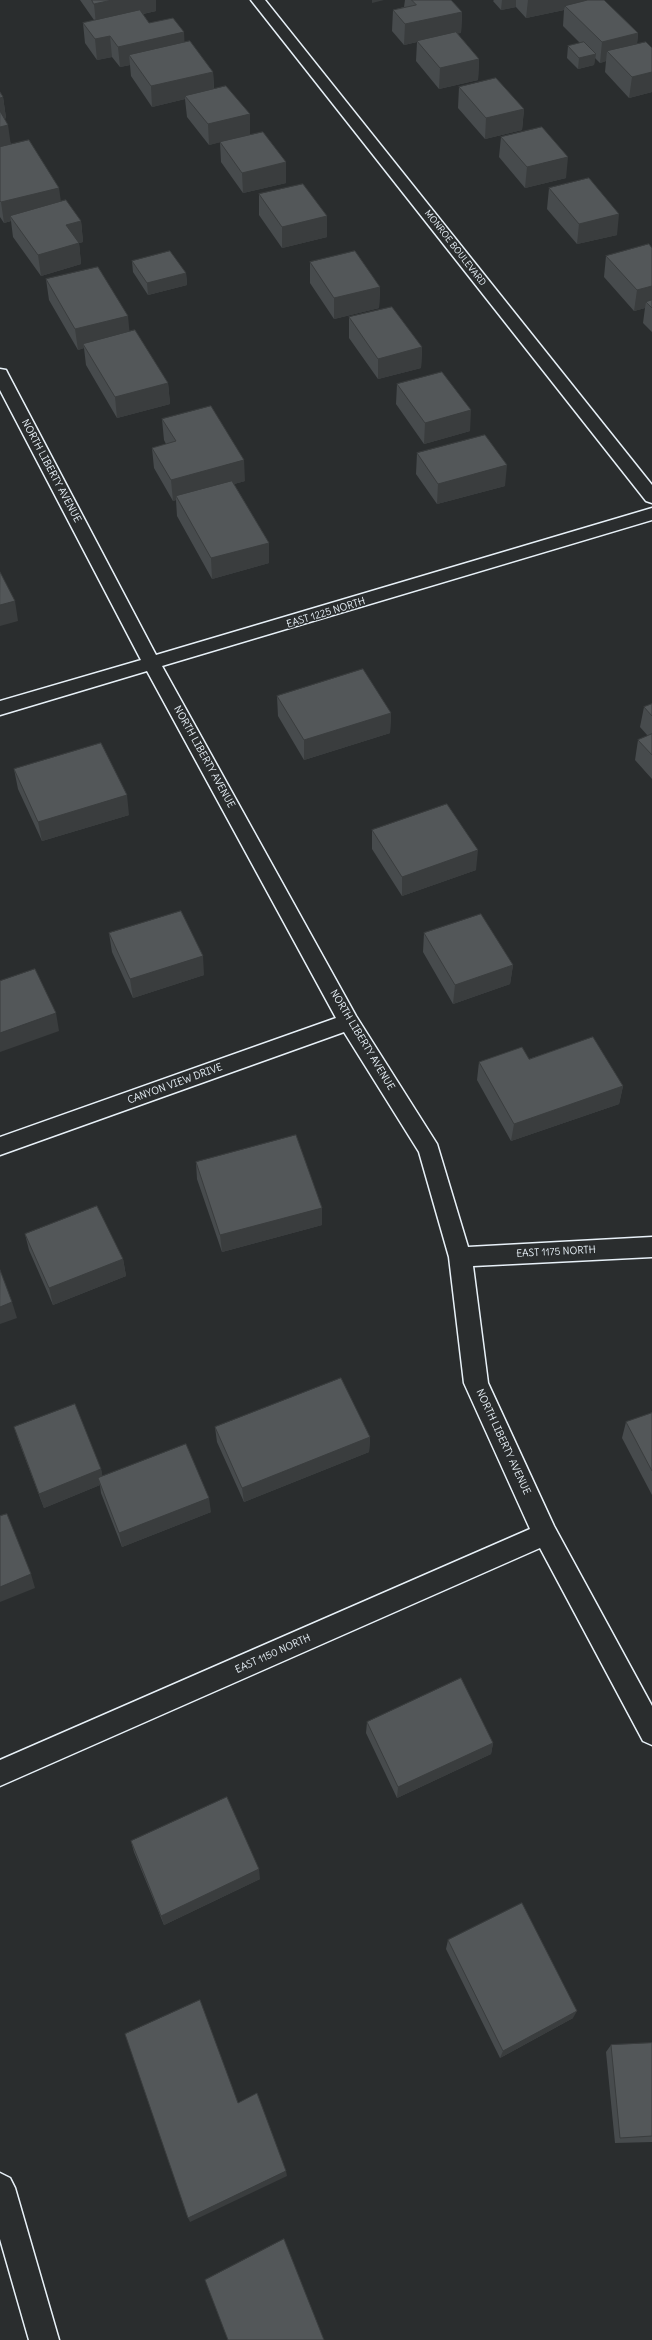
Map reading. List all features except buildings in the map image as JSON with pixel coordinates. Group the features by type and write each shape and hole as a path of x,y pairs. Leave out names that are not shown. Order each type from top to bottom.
{"street":[{"name":"MONROE BOULEVARD","path":"258,0 652,497"},
{"name":"NORTH LIBERTY AVENUE","path":"1,379 152,664 350,1022 429,1150 460,1256 476,1383 545,1534 652,1732"},
{"name":"EAST 1225 NORTH","path":"0,708 652,514"},
{"name":"CANYON VIEW DRIVE","path":"0,1146 350,1022"},
{"name":"EAST 1175 NORTH","path":"460,1256 652,1247"},
{"name":"EAST 1150 NORTH","path":"0,1774 545,1534"},
{"path":"0,2188 44,2340"}]}
